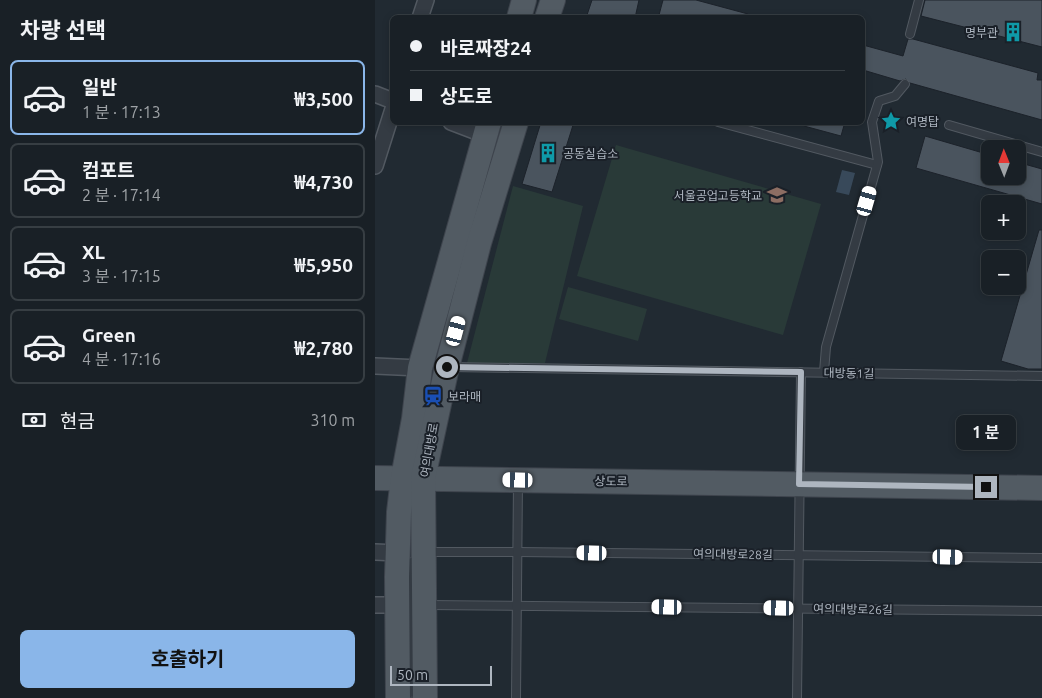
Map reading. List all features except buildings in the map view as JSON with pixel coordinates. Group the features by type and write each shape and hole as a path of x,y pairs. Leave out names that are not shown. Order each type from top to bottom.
{"main road":[{"path":"520,15 525,0"},
{"path":"548,15 553,0"},
{"name":"여의대방로","path":"398,698 399,605 402,553 399,512 413,478 447,367 479,243 515,125"},
{"name":"여의대방로","path":"413,478 414,419 420,368 487,129"},
{"name":"상도로","path":"375,478 1042,488"},
{"name":"여의대방로","path":"402,553 425,605 425,698"}],"street":[{"path":"421,15 425,0"},
{"path":"375,94 390,100"},
{"path":"375,166 390,118"},
{"path":"466,125 487,129"},
{"path":"375,366 420,368"},
{"path":"375,604 399,605"}],"lane":[{"path":"910,34 919,0"},
{"path":"824,372 826,347 877,165 872,122 879,101 895,96 905,84"},
{"path":"729,125 877,165"},
{"path":"949,126 1042,152"},
{"name":"대방동1길","path":"447,367 1042,376"},
{"path":"797,698 801,372"},
{"path":"408,508 413,478"},
{"path":"515,698 518,480"},
{"name":"여의대방로28길","path":"402,553 517,552 1042,558"},
{"path":"402,553 409,698"},
{"name":"여의대방로26길","path":"425,605 1042,611"}],"shaded area":[{"path":"616,145 821,204 783,335 577,276"},
{"path":"513,186 583,206 545,363 467,363"},
{"path":"568,287 647,309 638,341 559,319"}],"water":[{"path":"842,170 855,173 849,195 836,192"}],"place":[{"name":"명부관","path":"1013,32"},
{"name":"여명탑","path":"891,121"},
{"name":"공동실습소","path":"548,153"},
{"name":"서울공업고등학교","path":"777,195"},
{"name":"보라매","path":"433,396"}],"route":[{"path":"447,367 801,372 799,484 986,487"}]}
